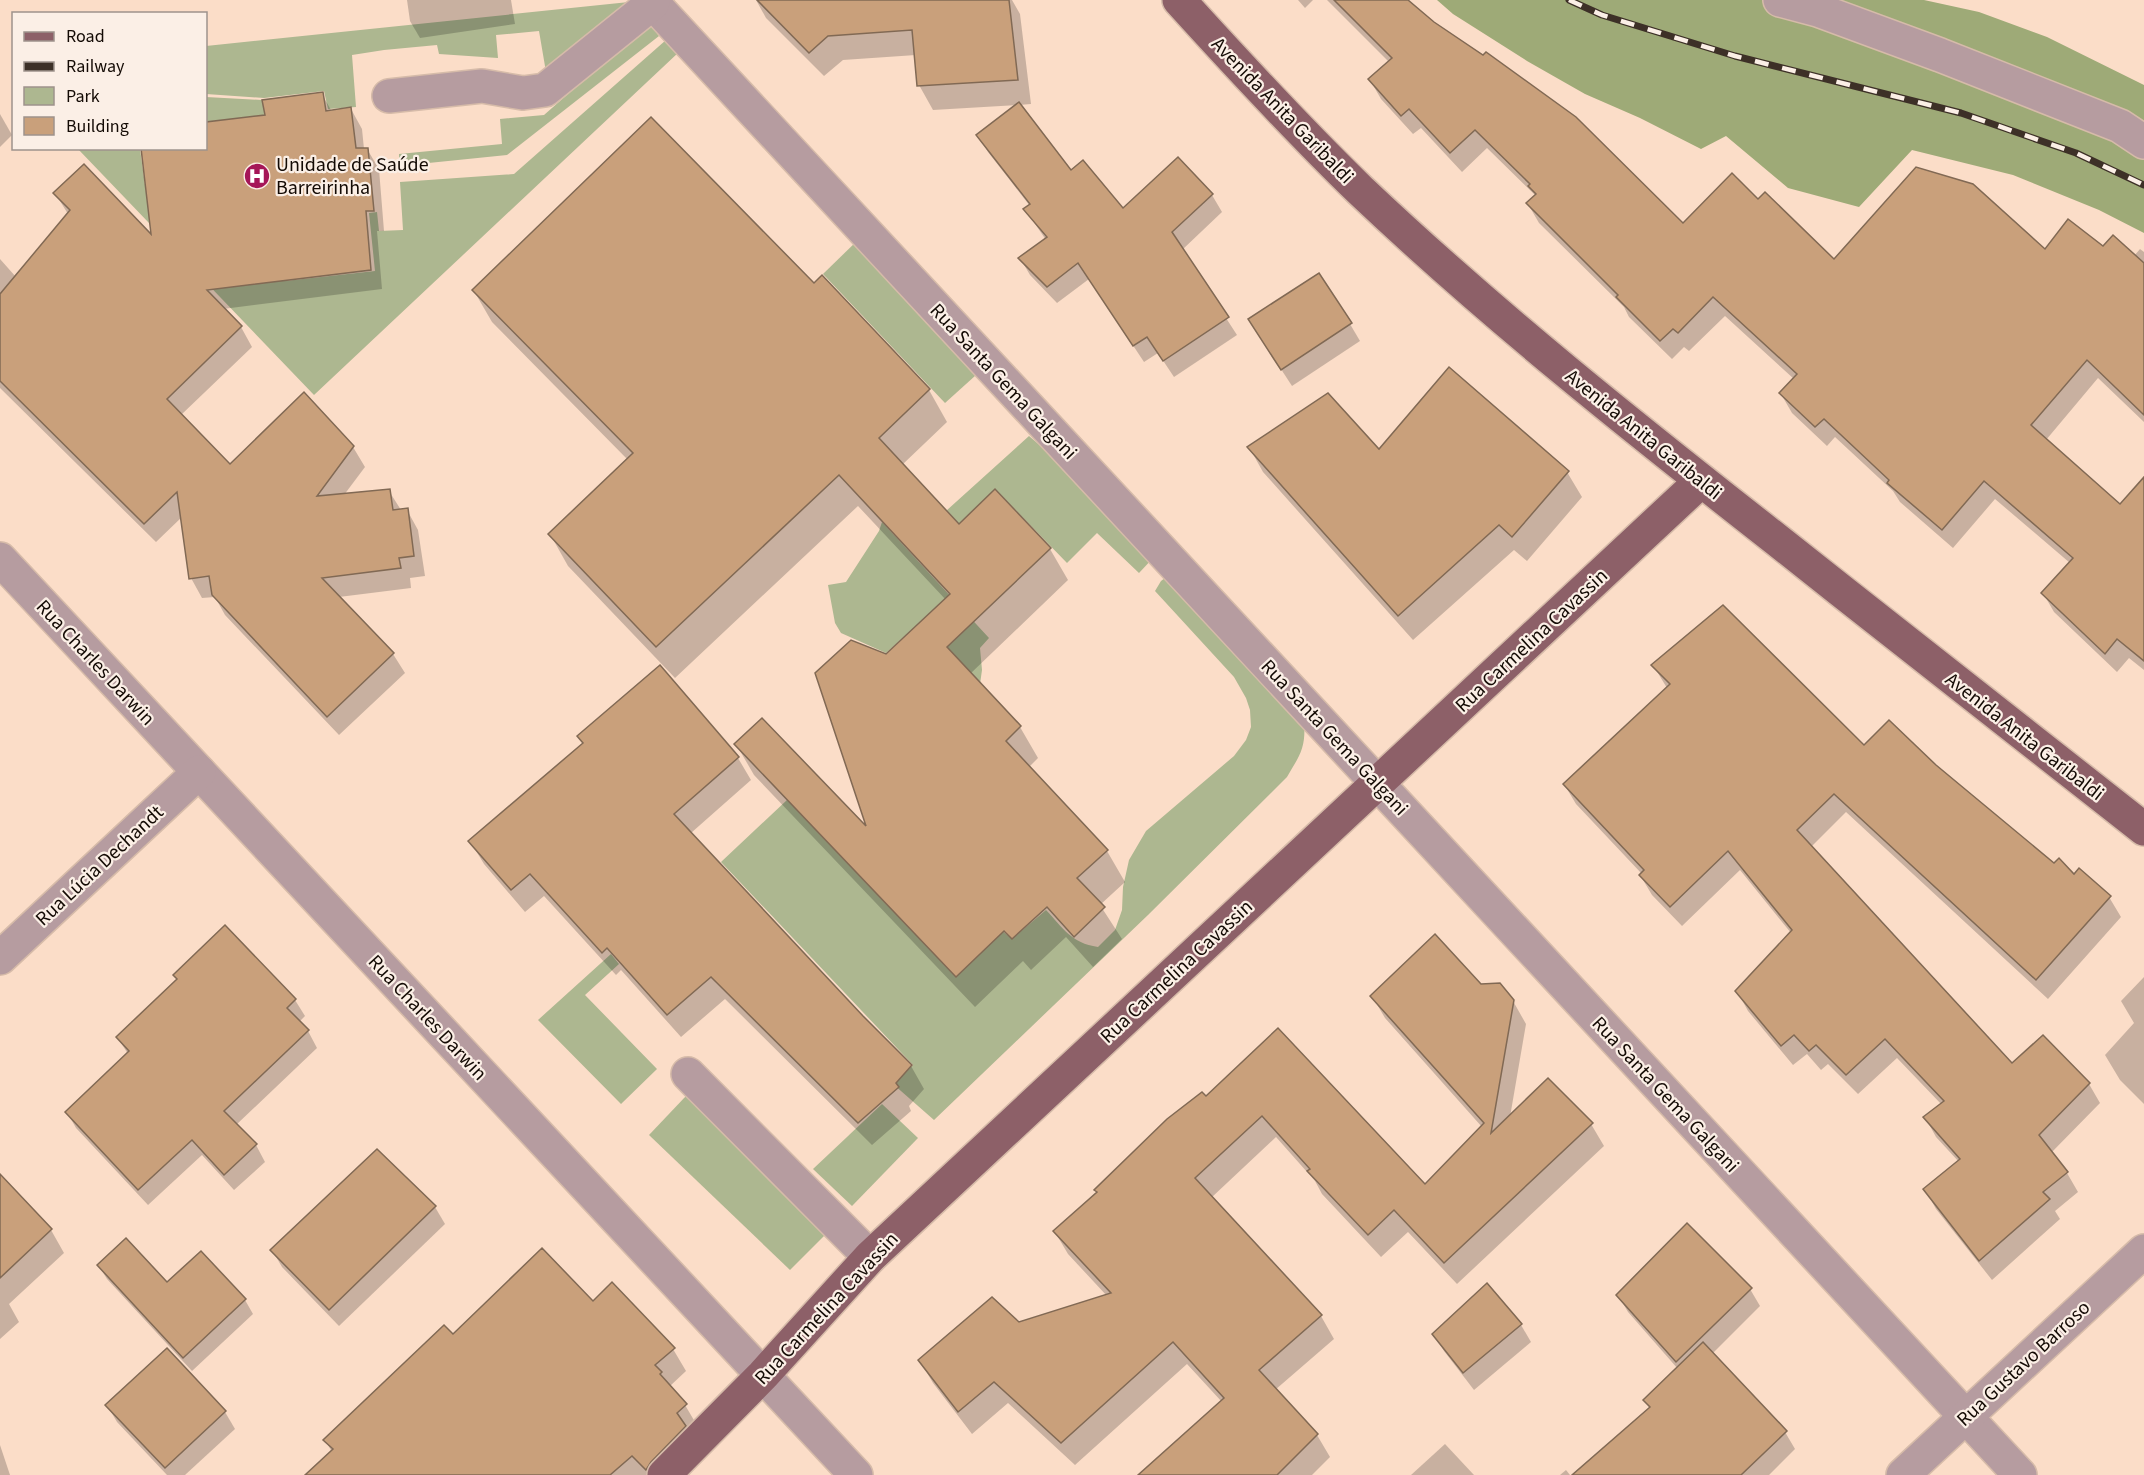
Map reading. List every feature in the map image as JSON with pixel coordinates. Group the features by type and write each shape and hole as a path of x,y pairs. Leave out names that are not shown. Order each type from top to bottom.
{"main road":[{"name":"Avenida Anita Garibaldi","path":"1179,0 1263,92 1360,189 1433,257 1562,368 1701,481 2144,829"},
{"name":"Rua Carmelina Cavassin","path":"664,1475 763,1375 870,1257 1701,481"}],"street":[{"path":"1780,0 1818,10 1940,55 2120,126 2144,141"},
{"path":"388,96 482,86 523,93 545,90 652,1"},
{"name":"Rua Santa Gema Galgani","path":"652,1 2020,1475"},
{"name":"Rua Charles Darwin","path":"0,559 856,1475"},
{"name":"Rua Lúcia Dechandt","path":"0,958 199,772"},
{"path":"688,1074 870,1257"},
{"name":"Rua Gustavo Barroso","path":"1903,1475 2144,1251"}],"green space":[{"path":"1437,0 1924,0 1979,12 2047,37 2144,85 2144,233 2099,210 2013,175 1912,150 1859,207 1788,188 1726,136 1701,149 1640,118 1585,94 1527,61 1453,14"},
{"path":"629,2 546,72 539,31 496,35 498,58 439,54 437,45 352,55 356,107 328,109 324,91 264,98 207,94 207,46"},
{"path":"649,23 659,36 507,155 399,166 399,154 502,144 500,119 544,115"},
{"path":"666,40 679,52 314,395 79,150 140,150 149,213 281,258 285,281 375,271 369,213 377,212 379,231 403,230 400,182 514,174"},
{"path":"207,97 262,100 265,115 207,122"},
{"path":"861,237 986,366 945,403 823,274"},
{"path":"1029,436 1159,547 1154,557 1139,573 1097,533 1067,563 995,489 959,524 946,511"},
{"path":"882,522 989,638 980,648 982,670 980,684 965,698 906,635 886,653 841,633 835,623 828,585 846,582 879,531"},
{"path":"1169,575 1304,719 1304,737 1299,756 1287,777 1148,915 934,1120 893,1084 913,1065 721,862 787,800 954,975 1001,930 1012,939 1046,910 1074,938 1098,947 1115,930 1122,910 1123,887 1129,860 1146,831 1234,756 1246,740 1251,727 1250,710 1246,698 1234,677 1155,591 1161,581"},
{"path":"611,954 619,964 585,995 657,1069 621,1104 538,1020"},
{"path":"686,1096 827,1233 790,1270 649,1135"},
{"path":"882,1104 918,1138 852,1206 813,1169"}],"building":[{"path":"757,0 1009,0 1018,80 917,86 912,30 828,36 809,53"},
{"path":"1334,0 1408,0 1434,22 1483,55 1486,52 1576,117 1683,223 1732,173 1758,199 1765,192 1834,259 1916,167 1973,184 2045,249 2068,219 2103,246 2113,235 2144,263 2144,415 2087,360 2031,425 2120,504 2144,477 2144,661 2117,639 2105,654 2041,593 2073,558 1984,481 1942,530 1887,483 1889,480 1824,419 1815,427 1779,393 1797,374 1713,297 1678,333 1673,329 1660,341 1616,297 1618,295 1526,203 1536,194 1528,186 1530,184 1475,130 1450,153 1409,109 1401,116 1368,79 1392,58"},
{"path":"323,92 326,111 351,107 356,148 368,148 374,211 366,211 371,270 207,290 242,326 167,399 230,464 304,392 354,446 317,496 390,489 393,510 408,508 414,556 399,558 401,568 322,578 394,653 327,717 212,595 209,576 189,579 177,492 144,524 0,381 0,294 70,210 53,193 84,164 151,234 141,150 207,150 207,122 265,115 262,100"},
{"path":"1019,102 1071,170 1083,160 1123,208 1178,157 1213,194 1172,232 1229,317 1163,361 1147,337 1133,346 1078,263 1047,287 1018,258 1047,237 1023,209 1030,204 976,135"},
{"path":"651,117 814,283 822,275 930,389 879,438 959,524 995,489 1051,548 947,647 1021,726 1006,741 1108,850 1077,878 1105,907 1074,937 1047,907 1012,939 1004,931 956,977 734,744 762,718 866,826 815,673 851,640 886,654 950,594 839,475 656,647 548,534 633,453 472,290"},
{"path":"1319,273 1352,323 1281,370 1248,319"},
{"path":"1449,367 1569,471 1512,537 1499,525 1398,616 1247,447 1328,393 1379,449"},
{"path":"1723,605 1864,745 1889,720 1936,765 2054,863 2059,858 2074,874 2079,868 2111,896 2036,980 1834,794 1797,830 2012,1063 2043,1035 2090,1083 2039,1135 2068,1172 2043,1192 2050,1199 1979,1261 1923,1189 1960,1159 1923,1117 1944,1101 1885,1039 1846,1075 1816,1045 1809,1051 1794,1035 1781,1046 1735,991 1792,930 1728,851 1670,907 1639,875 1644,870 1563,784 1670,684 1651,665"},
{"path":"660,665 739,757 674,814 863,1016 912,1065 896,1083 899,1087 858,1123 711,977 667,1015 607,948 602,953 530,874 511,890 468,841 583,743 577,736"},
{"path":"225,925 296,999 287,1008 309,1030 224,1111 257,1144 224,1175 192,1140 138,1190 65,1112 129,1051 116,1037 177,979 173,975"},
{"path":"1435,934 1481,984 1500,983 1514,1000 1491,1133 1548,1078 1593,1123 1444,1263 1394,1210 1368,1235 1307,1171 1310,1169 1262,1116 1195,1178 1322,1315 1259,1370 1318,1434 1277,1475 1138,1475 1224,1398 1173,1342 1061,1443 994,1382 958,1412 918,1360 992,1297 1019,1322 1111,1293 1053,1231 1097,1192 1094,1190 1167,1119 1202,1092 1206,1096 1278,1028 1425,1184 1484,1123 1370,996"},
{"path":"377,1149 436,1206 329,1310 270,1250"},
{"path":"0,1174 52,1229 0,1278"},
{"path":"1687,1223 1752,1288 1676,1362 1616,1295"},
{"path":"126,1238 167,1282 201,1251 246,1299 183,1358 97,1265"},
{"path":"542,1248 593,1301 612,1282 675,1348 655,1365 662,1372 660,1374 687,1404 677,1413 686,1426 646,1470 632,1456 610,1475 305,1475 333,1449 323,1440 444,1325 453,1334"},
{"path":"1487,1283 1522,1324 1463,1373 1432,1334"},
{"path":"1703,1342 1787,1431 1741,1475 1572,1475 1650,1407 1643,1400"},
{"path":"167,1348 226,1411 165,1468 105,1405"}],"railway":[{"path":"1569,0 1602,15 1735,56 1961,113 2076,153 2144,185"}],"place":[{"name":"Unidade de Saúde Barreirinha","path":"257,176"}]}
